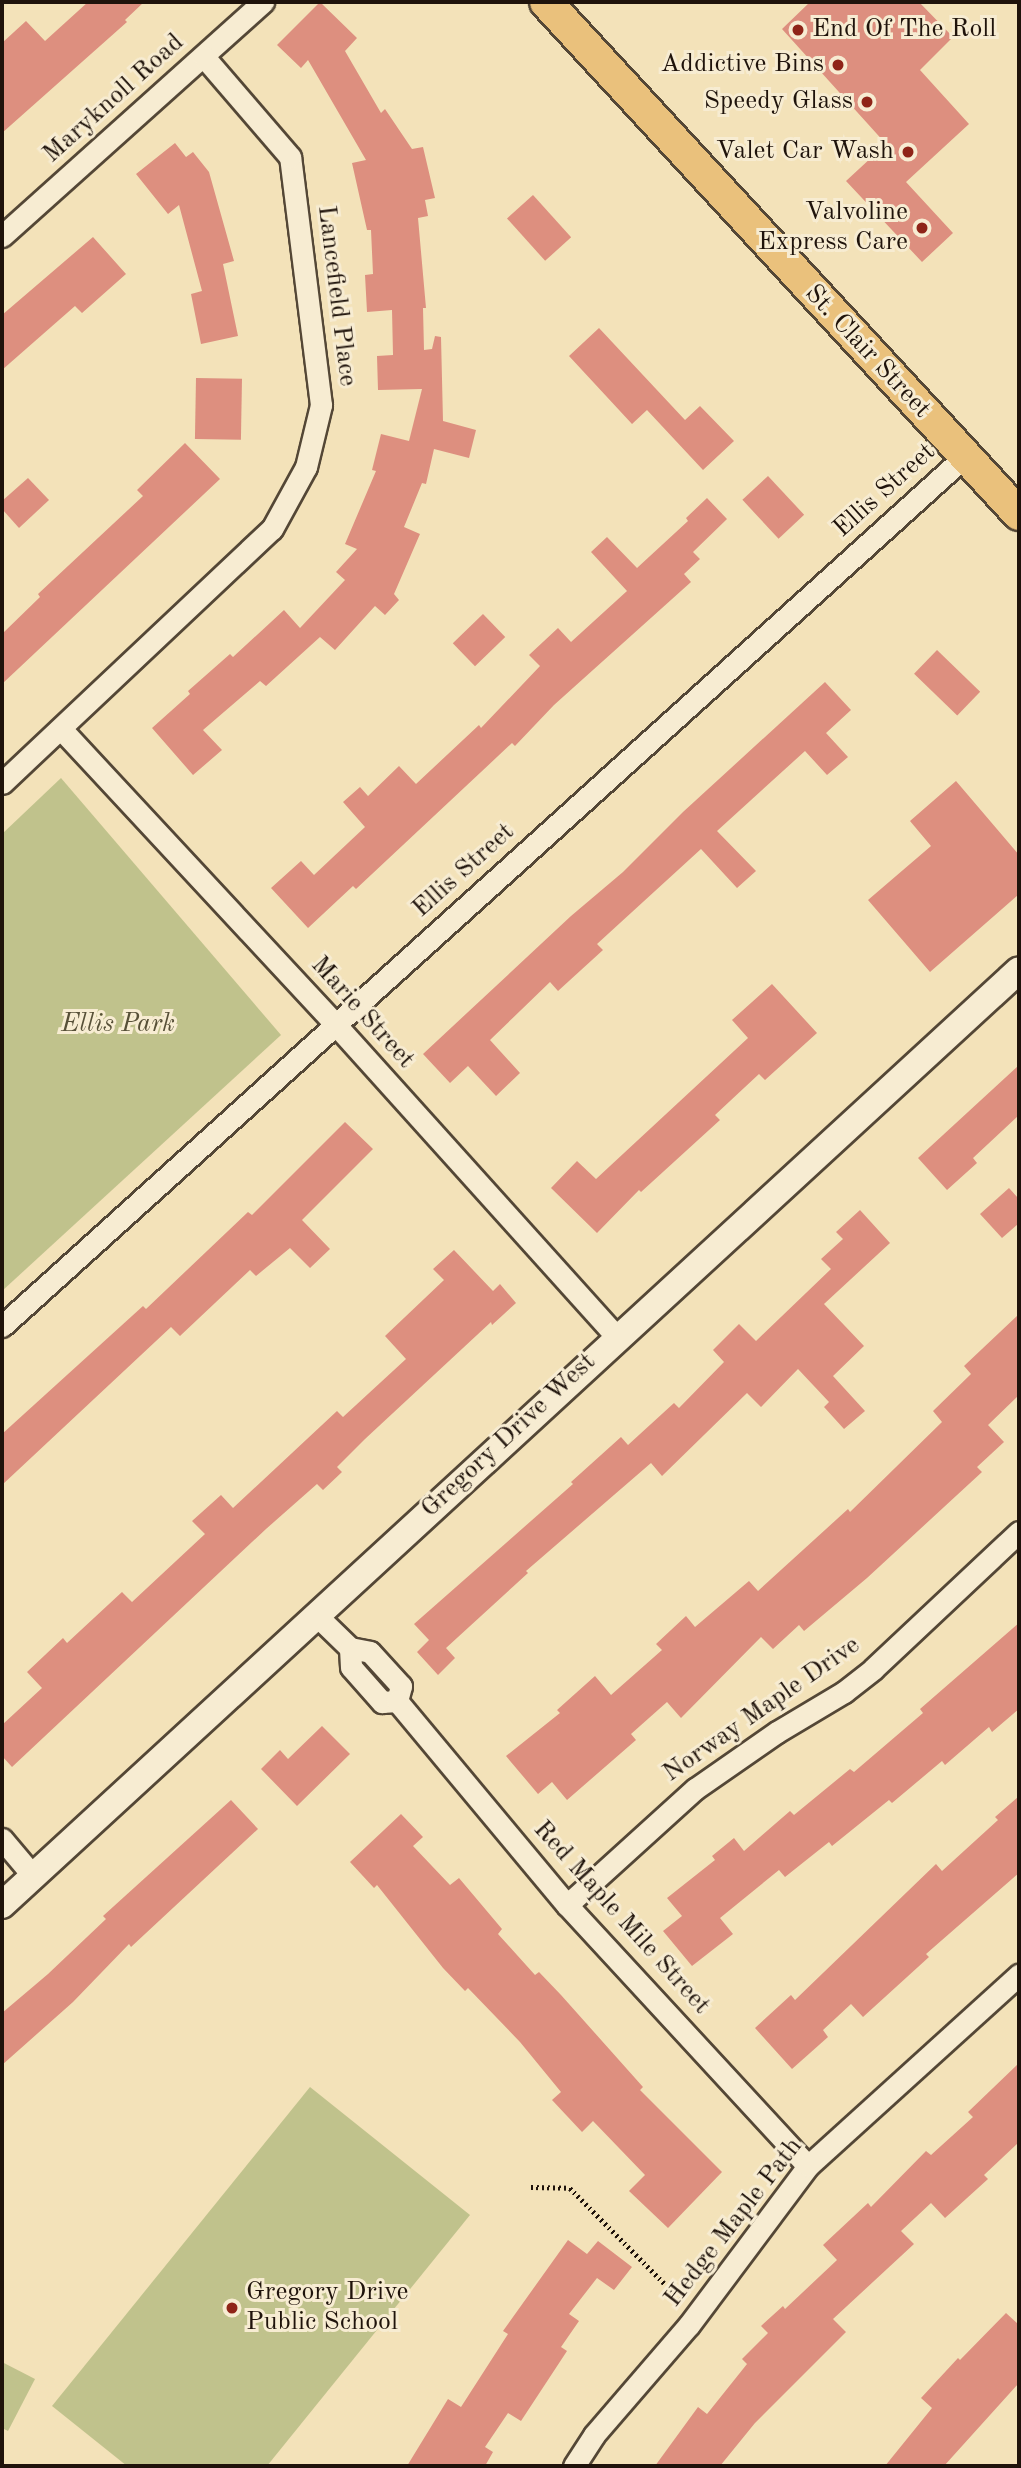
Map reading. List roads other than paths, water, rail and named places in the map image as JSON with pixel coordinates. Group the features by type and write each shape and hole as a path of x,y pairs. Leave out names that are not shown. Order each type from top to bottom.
{"main road":[{"name":"St. Clair Street","path":"546,2 1019,514"}],"street":[{"name":"Maryknoll Road","path":"2,236 262,2"},
{"name":"Lancefield Place","path":"2,783 62,730 272,529 306,467 321,405 290,157 204,57"},
{"name":"Ellis Street","path":"2,1326 964,457"},
{"name":"Marie Street","path":"62,730 336,1025 617,1336"},
{"name":"Gregory Drive West","path":"2,1905 617,1336 1019,970"},
{"name":"Norway Maple Drive","path":"567,1905 695,1789 777,1732 844,1692 873,1669 1019,1532"},
{"name":"Red Maple Mile Street","path":"316,1615 350,1648 370,1651 401,1686 397,1701 567,1905 808,2166"},
{"path":"2,1839 34,1877"},
{"name":"Hedge Maple Path","path":"574,2466 594,2435 696,2315 808,2166 1019,1975"}],"place":[{"name":"End Of The Roll","path":"798,30"},
{"name":"Addictive Bins","path":"838,65"},
{"name":"Speedy Glass","path":"867,102"},
{"name":"Valet Car Wash","path":"908,152"},
{"name":"Valvoline Express Care","path":"922,228"},
{"name":"Gregory Drive Public School","path":"232,2308"}],"park label":[{"name":"Ellis Park","path":"118,1025"}]}
